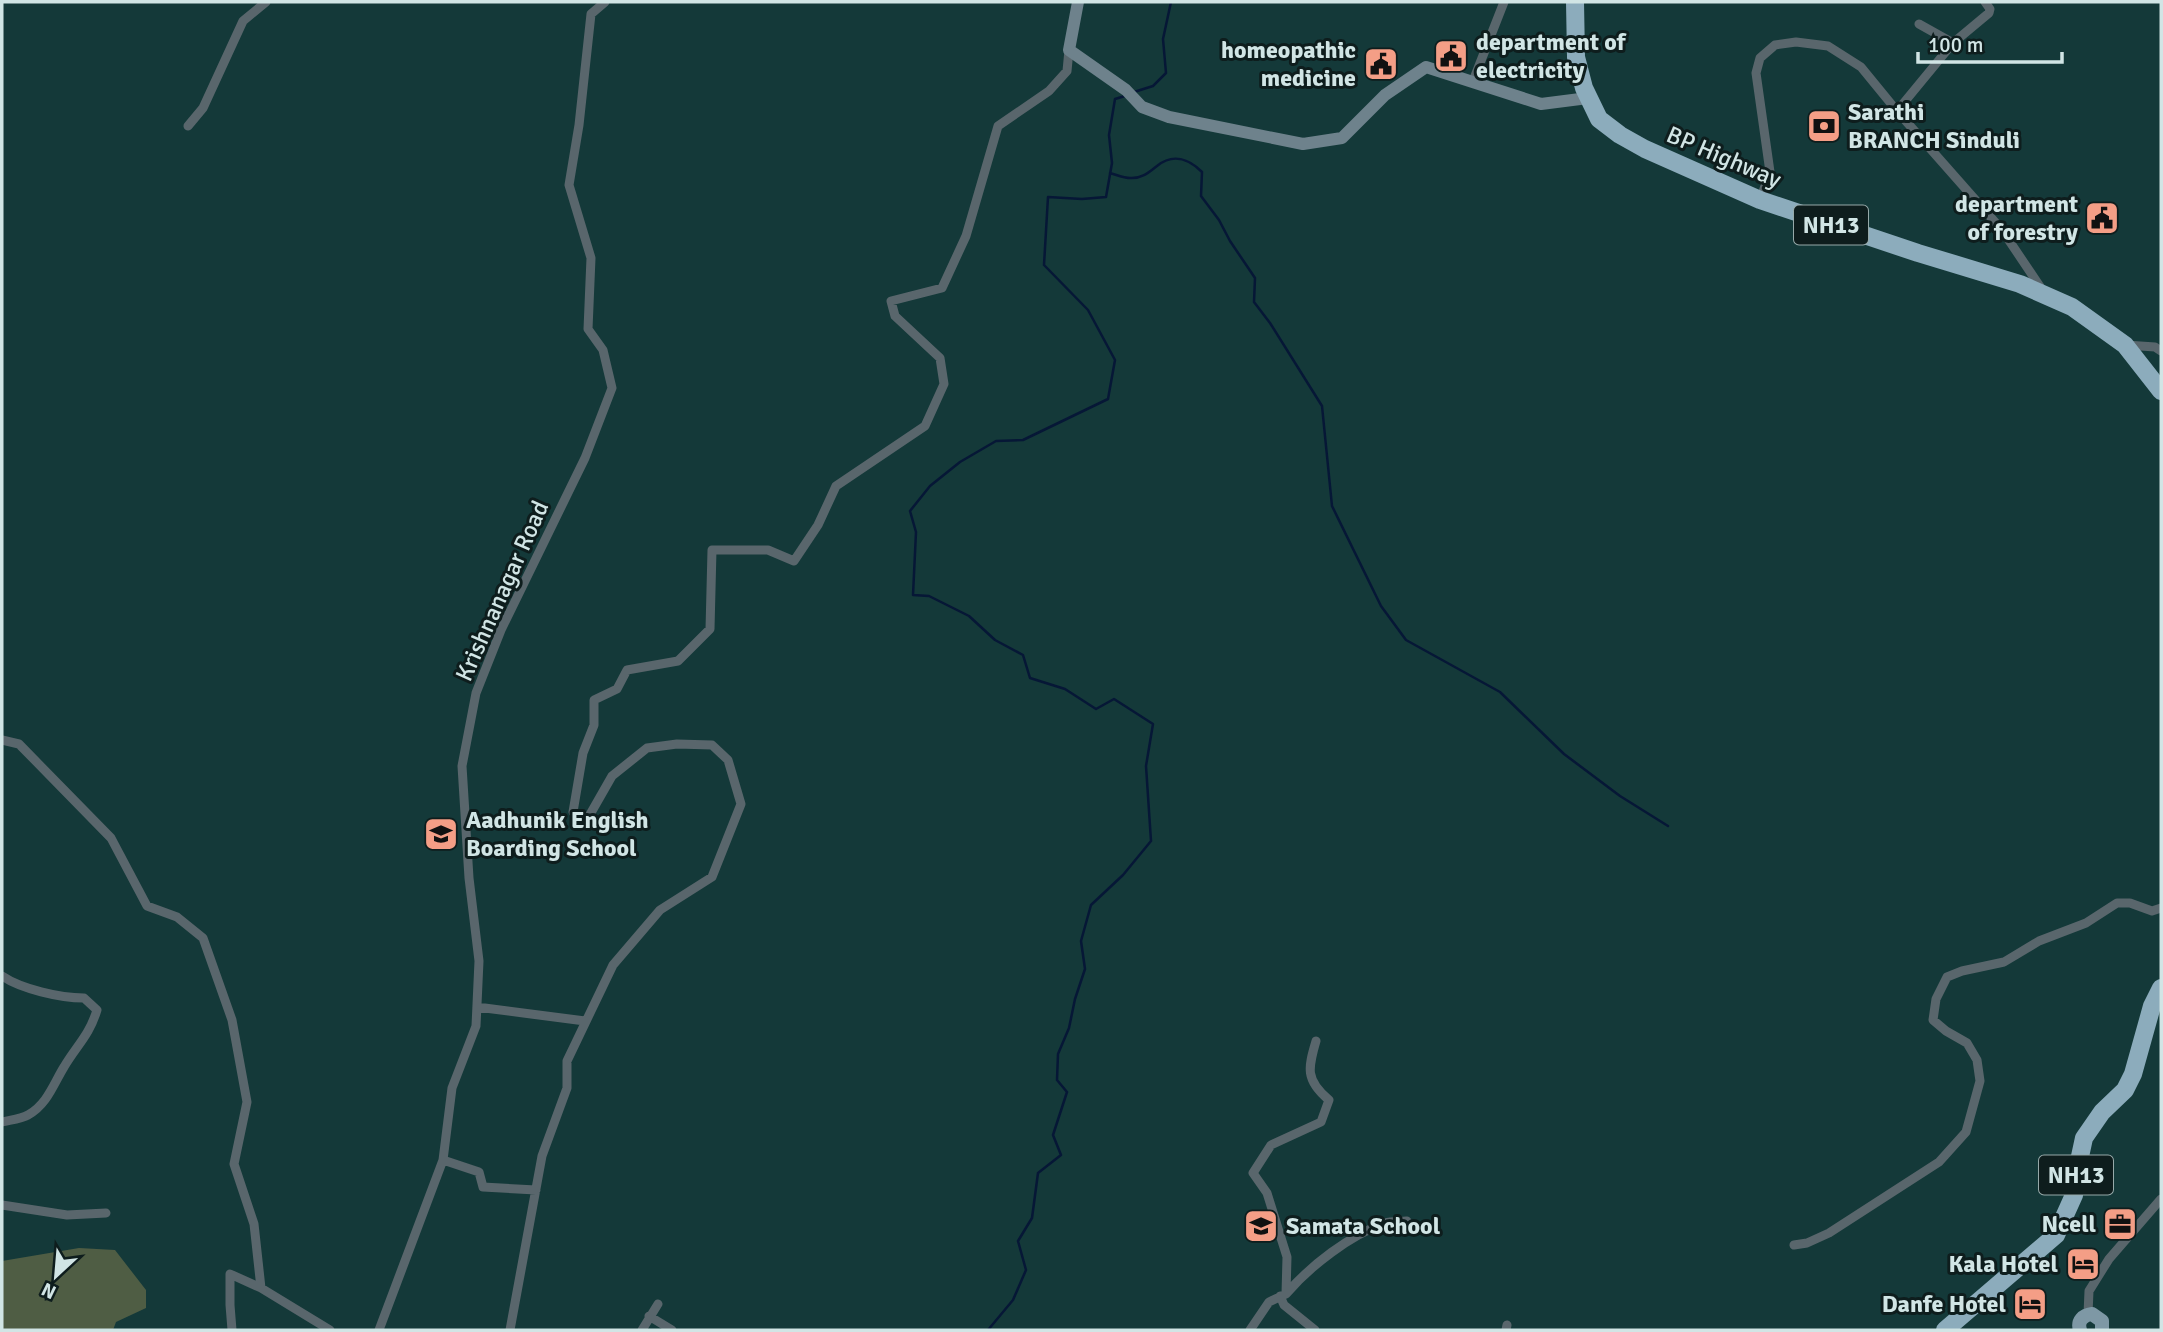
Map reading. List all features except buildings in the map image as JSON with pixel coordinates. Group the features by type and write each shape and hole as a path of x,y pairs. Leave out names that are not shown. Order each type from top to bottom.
{"highway":[{"name":"BP Highway","path":"1575,2 1579,73 1599,119 1620,135 1682,167 1760,200 2020,284 2072,307 2125,345 2161,391"},
{"name":"NH13","path":"1945,1330 2056,1235 2074,1195 2084,1138 2102,1112 2126,1090 2152,1006 2161,988"}],"main road":[{"path":"2080,1330 2080,1323 2088,1314 2099,1318 2104,1330"}],"street":[{"path":"188,126 203,108 243,21 266,2"},
{"name":"Krishnanagar Road","path":"379,1330 443,1160 452,1088 476,1026 480,961 469,878 462,766 476,693 501,630 584,458 612,388 603,350 588,329 591,258 569,185 579,125 591,14 605,2"},
{"path":"510,1330 542,1156 567,1088 567,1061 613,965 660,910 712,877 741,804 728,760 712,745 677,744 647,748 612,776 588,818 573,812 583,753 594,725 594,701 617,689 626,670 678,661 710,629 712,550 768,550 794,561 818,525 836,485 925,426 944,384 940,358 895,316 891,301 942,288 966,236 998,126 1049,91 1066,71 1078,2"},
{"path":"1474,81 1504,2"},
{"path":"1897,111 1953,43 1989,13 1990,9 1985,2"},
{"path":"1919,24 1953,43"},
{"path":"1760,200 1770,172 1756,73 1760,58 1775,46 1796,42 1828,46 1861,67 2002,230 2045,295"},
{"path":"1069,50 1126,90 1142,107 1169,117 1303,144 1342,138 1385,95 1426,67 1541,104 1588,98"},
{"path":"2125,345 2155,347 2161,351"},
{"path":"2,740 19,744 111,838 147,906 177,917 203,938 232,1020 247,1102 234,1164 254,1224 261,1288"},
{"path":"1794,1245 1807,1243 1829,1233 1939,1162 1966,1132 1980,1081 1977,1060 1967,1044 1933,1020 1936,999 1947,977 2004,962 2039,941 2086,923 2117,903 2130,903 2152,911 2161,908"},
{"path":"2,976 15,984 71,998 83,998 97,1010 92,1027 42,1103 29,1115 2,1122"},
{"path":"477,1007 585,1021"},
{"path":"1315,1330 1284,1305 1287,1257 1266,1193 1253,1173 1271,1144 1321,1122 1329,1100 1310,1077 1310,1061 1316,1041"},
{"path":"443,1160 479,1172 483,1187 536,1190"},
{"path":"2088,1314 2089,1291 2109,1259 2161,1199"},
{"path":"2,1205 66,1215 106,1213"},
{"path":"1250,1330 1269,1301 1283,1295 1324,1260 1362,1234 1387,1222 1407,1221"},
{"path":"232,1330 229,1306 230,1274 261,1288 330,1330"},
{"path":"642,1330 658,1304"},
{"path":"649,1316 672,1330"}],"green space":[{"path":"79,1248 115,1250 146,1290 146,1308 116,1322 113,1330 2,1330 2,1261"}],"waterway":[{"path":"1134,92 1153,86 1166,73 1163,39 1171,2"},
{"path":"988,1330 1013,1300 1026,1270 1018,1241 1032,1218 1038,1173 1061,1155 1053,1135 1067,1092 1057,1080 1058,1054 1069,1028 1085,969 1081,941 1091,905 1123,875 1151,841 1146,766 1153,724 1114,699 1096,709 1065,689 1030,678 1023,655 995,640 969,616 929,596 913,595 916,532 910,511 930,486 960,462 996,441 1023,440 1108,399 1115,360 1088,310 1044,265 1048,197 1106,197 1112,163 1109,135 1115,99 1125,96"},
{"path":"1110,173 1127,178 1139,177 1163,162 1175,159 1186,161 1202,172 1201,196 1255,278 1254,302 1322,406 1332,506 1381,606 1406,640 1500,692 1564,754 1620,796 1668,826"}],"place":[{"name":"department of electricity","path":"1451,56"},
{"name":"homeopathic medicine","path":"1381,64"},
{"name":"Sarathi BRANCH Sinduli","path":"1824,126"},
{"name":"department of forestry","path":"2102,218"},
{"name":"Aadhunik English Boarding School","path":"441,834"},
{"name":"Ncell","path":"2120,1224"},
{"name":"Samata School","path":"1261,1226"},
{"name":"Kala Hotel","path":"2083,1264"},
{"name":"Danfe Hotel","path":"2030,1304"}]}
